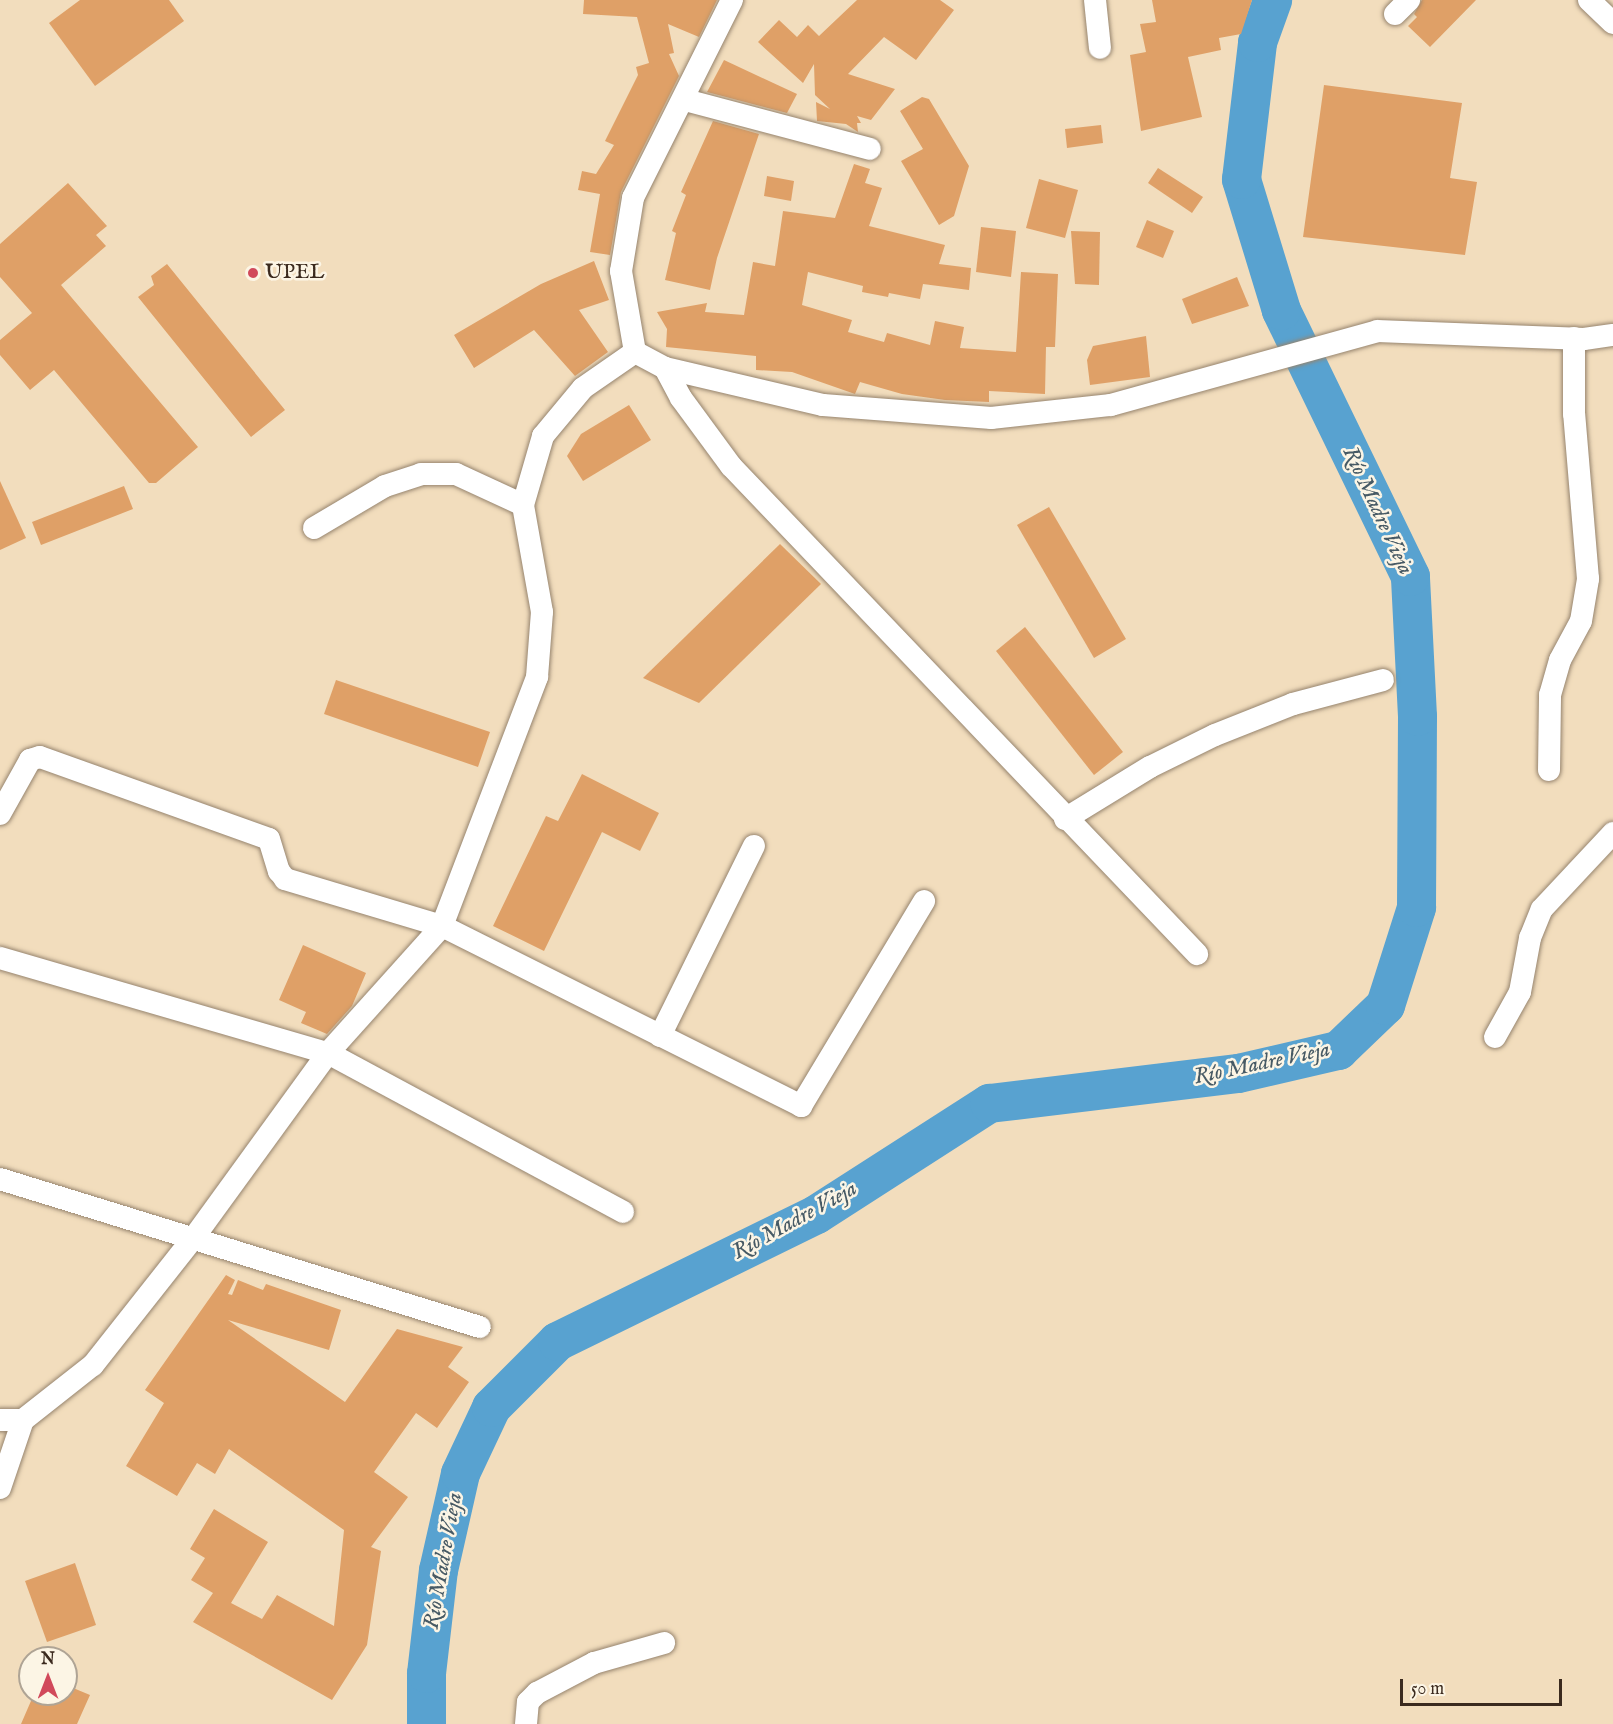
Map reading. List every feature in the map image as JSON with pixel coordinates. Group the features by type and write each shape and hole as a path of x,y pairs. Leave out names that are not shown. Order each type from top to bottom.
{"street":[{"path":"635,352 621,271 633,198 685,100 732,0"},
{"path":"1095,0 1100,48"},
{"path":"1589,0 1613,23"},
{"path":"685,100 870,149"},
{"path":"635,352 664,368 823,405 991,418 1111,405 1273,358 1377,331 1574,338 1613,335"},
{"path":"1549,770 1550,695 1560,660 1581,621 1588,579 1574,414 1574,338"},
{"path":"0,1488 23,1420 93,1365 195,1236 328,1053 442,926 537,677 542,612 523,506 543,436 584,388 635,352"},
{"path":"664,368 681,398 731,466 1065,819 1197,954"},
{"path":"314,528 385,486 421,474 456,474 523,506"},
{"path":"1065,819 1150,767 1215,735 1293,704 1383,680"},
{"path":"0,814 30,760 40,757 269,839 279,872 285,879 442,926 801,1106 924,901"},
{"path":"1495,1037 1520,992 1530,938 1542,909 1613,833"},
{"path":"660,1036 754,846"},
{"path":"0,958 328,1053 623,1212"},
{"path":"0,1179 195,1236 480,1327"},
{"path":"0,1420 23,1420"},
{"path":"526,1724 528,1702 537,1693 594,1663 664,1643"}],"building":[{"path":"80,0 169,0 184,21 95,86 49,23"},
{"path":"584,0 717,0 699,37 668,24 674,53 669,54 679,76 621,192 610,255 590,252 600,194 578,190 582,171 596,174 614,145 605,141 638,75 636,67 649,63 637,17 583,14"},
{"path":"857,0 940,0 954,10 916,60 884,37 848,74 895,89 871,120 857,116 861,123 857,123 858,132 846,124 817,121 816,102 830,109 815,95 814,64 803,83 758,42 779,20 797,37 808,25 819,36"},
{"path":"1152,0 1252,0 1241,34 1219,38 1221,50 1188,57 1202,117 1141,131 1130,55 1146,52 1140,24 1156,22"},
{"path":"1422,0 1476,0 1430,47 1408,26 1417,17 1414,14"},
{"path":"724,60 797,94 787,113 707,92"},
{"path":"1324,85 1462,103 1450,178 1477,182 1465,255 1303,237"},
{"path":"922,97 929,99 969,166 954,216 939,225 901,161 923,149 900,111"},
{"path":"713,121 759,134 717,258 710,290 665,280 676,233 672,231 686,195 681,192"},
{"path":"1101,125 1103,143 1067,148 1065,129"},
{"path":"854,164 870,169 865,183 882,188 869,226 945,245 939,264 971,268 969,290 923,284 920,299 889,293 888,297 862,292 863,286 808,272 802,305 852,320 848,332 884,342 887,333 930,345 935,321 964,327 960,348 1016,352 1021,272 1058,274 1055,347 1046,347 1045,394 989,391 989,402 945,400 902,394 860,382 855,394 792,372 756,370 756,356 666,347 667,329 657,312 707,303 705,312 744,315 753,262 775,266 783,211 835,218"},
{"path":"1158,168 1203,197 1192,213 1148,183"},
{"path":"767,176 794,181 791,201 764,196"},
{"path":"1039,179 1078,190 1065,238 1026,228"},
{"path":"68,183 107,226 96,235 106,246 61,285 198,447 156,483 149,483 54,370 30,390 0,355 0,340 32,313 0,277 0,244"},
{"path":"1147,220 1174,231 1163,258 1136,247"},
{"path":"981,227 1016,231 1011,277 976,272"},
{"path":"1071,231 1100,232 1099,285 1075,284"},
{"path":"594,261 609,300 579,310 608,352 575,376 534,330 474,368 454,335 541,284"},
{"path":"167,264 285,410 251,437 138,297 154,285 151,276"},
{"path":"1237,277 1249,306 1192,324 1182,299"},
{"path":"1146,336 1150,377 1090,385 1087,360 1093,346"},
{"path":"629,405 651,440 583,481 567,456 581,434"},
{"path":"0,481 26,538 0,550"},
{"path":"124,486 133,509 41,545 32,522"},
{"path":"1049,507 1126,639 1094,658 1017,525"},
{"path":"780,544 821,584 699,703 643,678"},
{"path":"1025,627 1123,752 1094,775 996,651"},
{"path":"336,680 490,732 478,767 324,714"},
{"path":"582,774 659,813 640,851 602,832 544,951 493,926 546,816 558,821"},
{"path":"303,945 366,973 352,1006 327,1034 301,1023 306,1012 279,1000"},
{"path":"226,1275 235,1280 228,1294 232,1295 238,1280 263,1290 266,1284 341,1310 329,1350 228,1320 345,1402 397,1329 463,1347 448,1367 469,1382 437,1428 416,1413 374,1472 408,1497 371,1547 381,1551 367,1645 332,1700 193,1622 213,1593 191,1580 205,1558 190,1549 214,1509 268,1542 231,1603 262,1619 277,1595 334,1626 344,1530 229,1449 215,1474 197,1463 177,1496 126,1466 164,1403 145,1390"},
{"path":"75,1563 96,1625 47,1642 25,1581"},
{"path":"78,1690 90,1695 77,1724 21,1724 29,1706 78,1706"}],"waterway":[{"name":"Río Madre Vieja","path":"426,1724 426,1673 438,1570 460,1473 491,1407 557,1341 816,1214 989,1103 1238,1073 1338,1050 1385,1005 1416,907 1417,716 1410,576 1281,310 1241,179 1257,42 1272,0"}],"place":[{"name":"UPEL","path":"253,273"}]}
